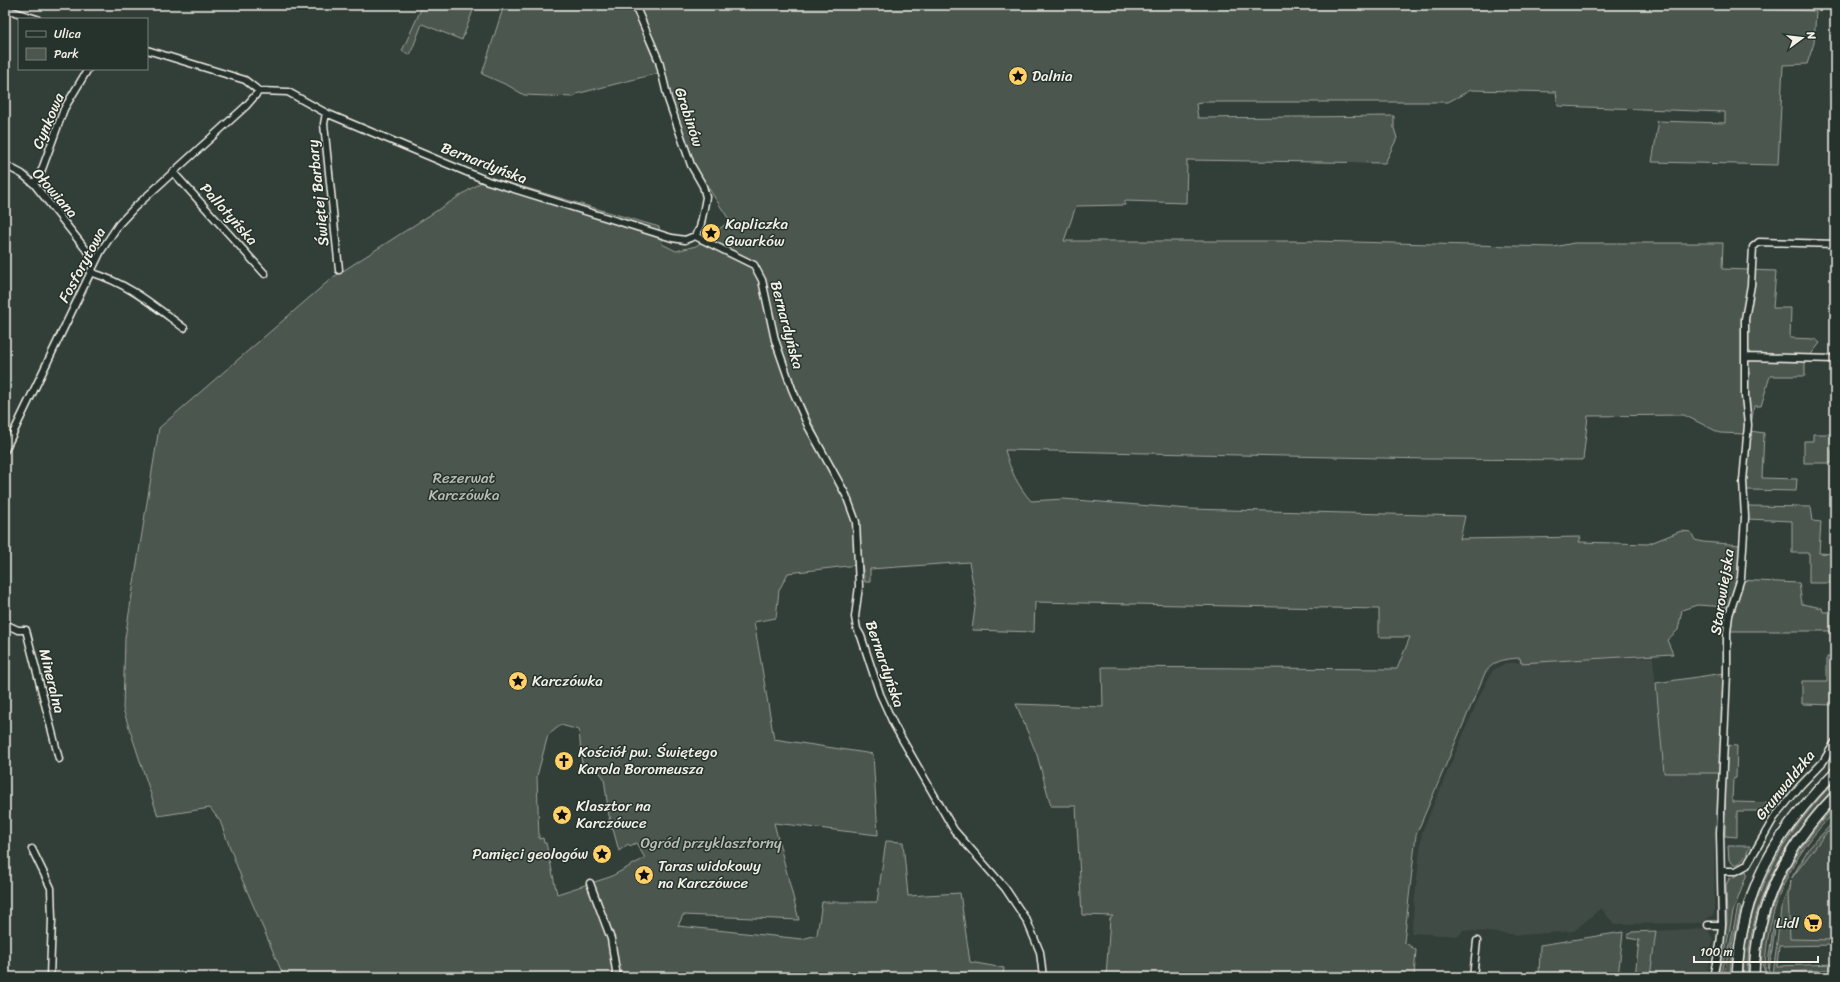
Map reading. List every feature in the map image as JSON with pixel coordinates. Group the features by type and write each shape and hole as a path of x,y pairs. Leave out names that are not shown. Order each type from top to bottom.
{"main road":[{"name":"Grunwaldzka","path":"1737,977 1743,926 1762,870 1772,850 1789,824 1835,772"},
{"path":"1754,977 1759,933 1775,880 1804,831 1835,796"}],"street":[{"name":"Grabinów","path":"635,5 659,61 668,99 691,165 704,186 706,197 702,222 695,236"},
{"path":"5,9 34,18"},
{"path":"148,50 244,80 259,91"},
{"name":"Cynkowa","path":"34,184 41,172 64,109 87,70"},
{"name":"Bernardyńska","path":"259,91 288,92 326,113 509,188 672,238 685,240 695,236 754,265 762,280 774,334 792,389 808,426 846,495 856,522 859,586 856,617 858,629 862,636 888,714 954,830 1005,888 1027,920 1040,952 1043,977"},
{"name":"Fosforytowa","path":"5,450 90,272 107,241 126,215 246,106 259,91"},
{"name":"Świętej Barbary","path":"326,113 324,124 339,270"},
{"name":"Ołowiana","path":"6,167 22,174 34,184 96,261"},
{"name":"Pallotyńska","path":"173,172 265,274"},
{"name":"Starowiejska","path":"1712,977 1720,945 1722,925 1720,833 1727,624 1740,578 1745,517 1743,481 1748,425 1745,396 1745,319 1751,285 1753,247 1759,242 1835,244"},
{"path":"90,272 112,279 127,286 184,328"},
{"path":"1745,357 1835,358"},
{"name":"Mineralna","path":"5,624 18,630 26,630 59,759"},
{"name":"Grunwaldzka","path":"1721,871 1736,871 1747,865 1774,818 1800,786 1823,762 1835,742"},
{"path":"32,849 51,888 52,919 50,977"},
{"path":"590,883 611,939 617,977"},
{"path":"1708,925 1722,925"},
{"path":"1473,977 1477,941"}],"shaded area":[{"path":"1653,657 1664,773 1719,773 1715,839 1714,914 1701,923 1614,924 1601,908 1574,931 1521,935 1463,930 1459,936 1411,933 1422,832 1480,695 1493,670 1506,663"},
{"path":"1835,829 1835,945 1779,946 1782,908 1792,879 1826,832"},
{"path":"1707,928 1713,939 1707,974 1709,977 1650,977 1656,931"},
{"path":"1827,970 1832,972 1833,977 1779,977 1785,972"}],"green space":[{"path":"423,5 475,5 462,40 422,24 410,55 402,51"},
{"path":"504,5 632,5 659,73 576,94 574,97 524,95 509,86 482,74"},
{"path":"638,5 1688,5 1689,7 1816,11 1814,43 1807,64 1783,65 1778,165 1652,162 1658,126 1656,121 1725,123 1725,112 1558,106 1556,92 1471,90 1448,102 1206,102 1196,104 1198,118 1394,116 1394,128 1397,138 1385,163 1187,160 1186,203 1125,201 1125,205 1076,206 1064,241 1312,241 1554,247 1574,243 1723,243 1722,269 1776,271 1773,308 1791,308 1790,338 1815,339 1820,343 1805,362 1805,376 1770,376 1761,406 1754,406 1750,431 1764,433 1762,478 1797,479 1796,491 1746,490 1744,434 1720,433 1684,415 1588,416 1583,460 1428,459 1005,450 1015,477 1022,490 1031,501 1063,499 1189,509 1465,516 1460,539 1581,537 1579,542 1648,544 1681,531 1691,532 1695,540 1741,545 1737,580 1799,583 1802,604 1822,608 1823,612 1835,612 1835,631 1725,631 1728,607 1697,605 1682,610 1678,630 1667,640 1673,654 1521,663 1520,658 1500,661 1492,665 1485,673 1416,835 1404,942 1416,950 1414,977 1106,977 1110,919 1113,916 1082,915 1076,806 1051,806 1037,755 1016,704 1103,707 1102,667 1397,669 1410,637 1379,637 1379,609 1035,602 1034,632 972,630 976,600 969,562 870,569 870,582 865,582 862,565 859,524 797,391 775,332 770,309 766,314 773,344 842,494 853,522 857,565 788,573 779,590 776,618 754,622 774,739 873,754 878,835 774,823 799,920 683,915 678,926 802,939 817,935 822,902 877,902 886,841 903,842 908,896 960,893 970,962 1004,968 1003,977 284,977 241,877 220,821 210,808 158,816 123,709 125,638 159,428 332,278 489,177 659,227 662,244 676,251 696,246 730,221 694,166 672,100 662,62","holes":["561,725 579,730 582,765 584,765 585,770 596,768 604,778 609,816 611,818 609,818 611,829 613,829 619,851 628,844 630,846 636,843 645,858 610,877 557,894 546,843 544,843 543,838 539,839 537,776 548,735"]},
{"path":"1813,434 1835,434 1835,450 1832,450 1832,463 1804,463 1804,441 1813,441"},
{"path":"1747,506 1811,507 1813,521 1821,522 1819,553 1835,554 1835,583 1809,583 1809,553 1792,553 1792,521 1747,519"},
{"path":"1827,657 1835,657 1835,705 1802,704 1802,681 1827,681"},
{"path":"1724,673 1719,773 1664,773 1656,683"},
{"path":"1726,745 1737,746 1736,778 1733,779 1732,802 1775,803 1772,811 1737,811 1737,837 1725,836"},
{"path":"1835,781 1835,787 1800,829 1772,873 1754,922 1749,949 1747,977 1743,977 1745,948 1750,921 1770,870 1783,846 1799,824"},
{"path":"1835,806 1835,812 1819,828 1806,846 1784,884 1770,926 1766,948 1765,971 1762,963 1762,951 1768,919 1774,901 1790,867 1800,851 1822,820"},
{"path":"1835,820 1835,829 1826,833 1791,879 1810,847"},
{"path":"1728,846 1750,846 1742,861 1736,864 1729,860"},
{"path":"1746,871 1747,874 1733,912 1722,969 1718,971 1727,922 1726,885 1729,879"},
{"path":"1791,881 1790,890 1788,893 1790,939 1835,940 1835,945 1779,946 1777,966 1835,964 1835,977 1833,977 1832,972 1827,970 1785,972 1779,977 1773,975 1781,908"},
{"path":"1738,906 1741,907 1732,945 1730,977 1724,975"},
{"path":"1774,920 1776,921 1769,972 1768,963"},
{"path":"1656,931 1650,977 1635,977 1639,940 1628,938 1628,935 1632,932"},
{"path":"1623,932 1618,977 1539,977 1540,945"}],"place":[{"name":"Dalnia","path":"1018,76"},
{"name":"Kapliczka Gwarków","path":"711,233"},
{"name":"Karczówka","path":"518,681"},
{"name":"Kościół pw. Świętego Karola Boromeusza","path":"564,761"},
{"name":"Klasztor na Karczówce","path":"562,815"},
{"name":"Pamięci geologów","path":"602,854"},
{"name":"Taras widokowy na Karczówce","path":"644,875"},
{"name":"Lidl","path":"1813,923"}],"park label":[{"name":"Rezerwat Karczówka","path":"464,486"},
{"name":"Ogród przyklasztorny","path":"711,843"}]}
